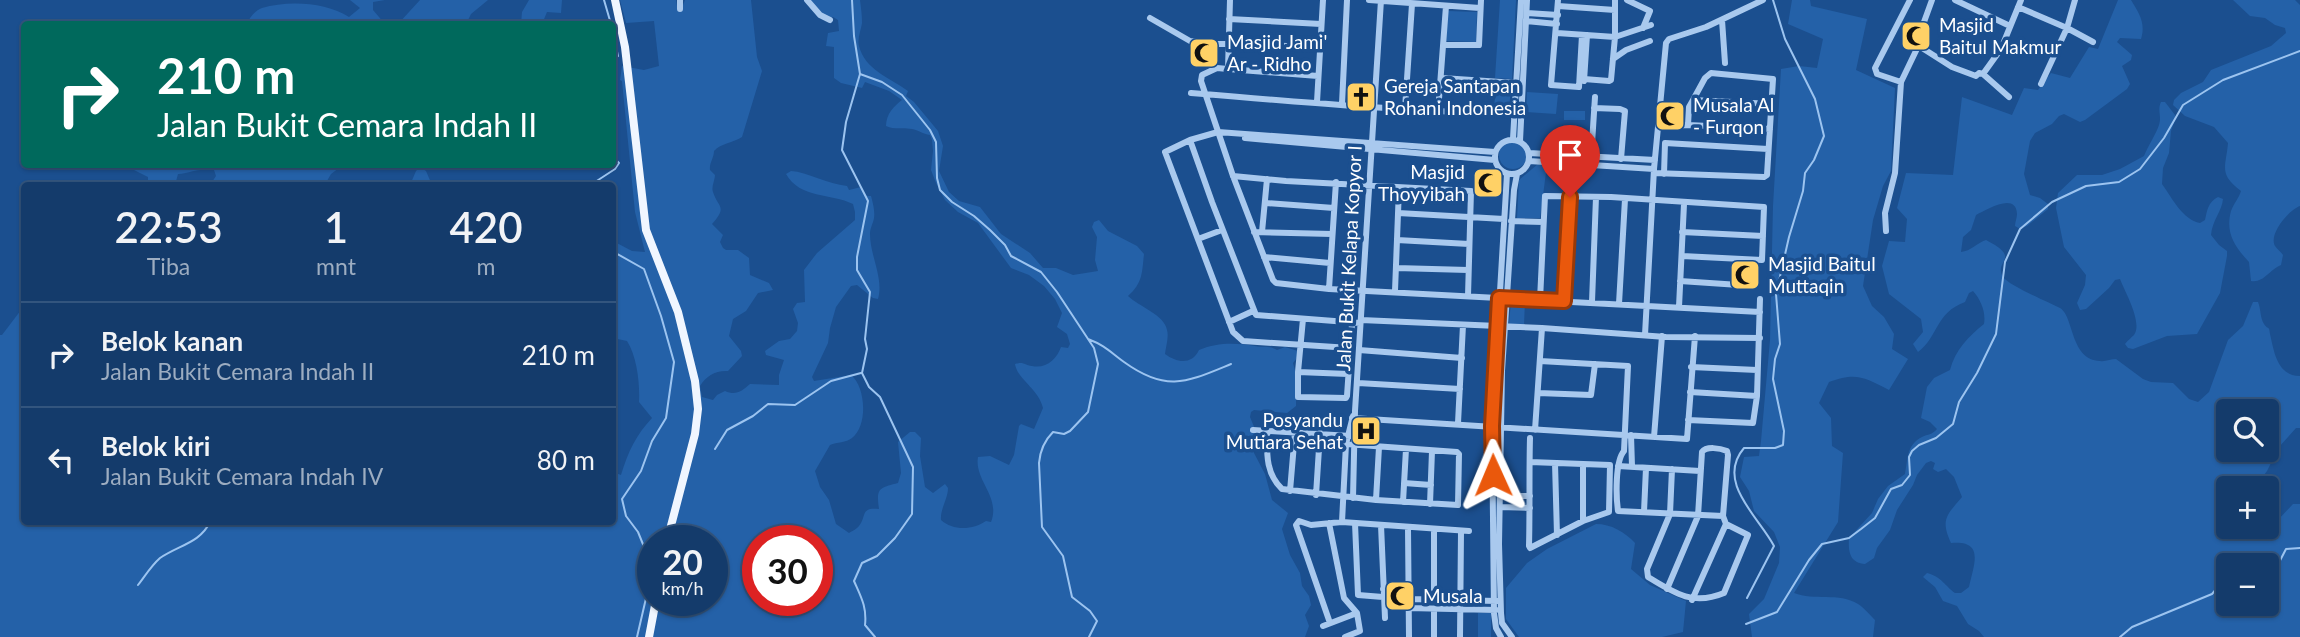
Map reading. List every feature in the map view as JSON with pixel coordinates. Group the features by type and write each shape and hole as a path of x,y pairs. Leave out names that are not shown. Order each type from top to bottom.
{"main road":[{"path":"615,0 625,47 646,230 678,312 695,380 698,409 695,434 671,525"},
{"path":"649,637 653,616"}],"street":[{"path":"680,0 680,9"},
{"path":"807,0 820,15 830,20"},
{"path":"1228,69 1230,0"},
{"path":"1317,102 1323,0"},
{"path":"1342,104 1347,0"},
{"path":"1369,0 1446,6 1480,4 1479,45 1443,45"},
{"path":"1517,140 1522,43 1521,0"},
{"path":"1527,0 1513,114 1517,140 1529,157 1664,174 1764,177 1767,175 1773,79 1711,73 1704,78 1689,107 1688,125"},
{"path":"1584,79 1610,81 1615,37 1615,0"},
{"path":"1627,0 1650,11 1643,28"},
{"path":"1645,335 1654,171 1667,41 1722,20 1763,0"},
{"path":"1901,82 1877,74 1875,68 1910,0"},
{"path":"1886,231 1885,212 1895,173 1901,82 1925,32 1924,22 1931,2 1922,0"},
{"path":"1955,0 2010,26"},
{"path":"2040,84 2067,28 2075,0"},
{"name":"Jalan Bukit Kelapa Kopyor I","path":"1351,436 1358,383 1358,322 1363,289 1381,1"},
{"path":"1584,35 1583,86 1551,85 1558,3 1615,10"},
{"path":"1405,109 1412,4"},
{"path":"1983,74 2001,49 2020,4 2093,42"},
{"path":"1438,112 1446,6"},
{"path":"1526,17 1558,15"},
{"path":"1526,17 1557,24"},
{"path":"1150,18 1190,41 1319,48"},
{"path":"1228,19 1321,24"},
{"path":"1722,20 1726,62"},
{"path":"1557,33 1615,37 1651,25"},
{"path":"1579,87 1584,35"},
{"path":"1613,59 1626,50 1650,41"},
{"path":"1919,46 1952,67 1974,75 1983,74 2009,97"},
{"path":"1318,76 1217,68 1202,75 1201,81 1233,176 1258,232 1264,257 1276,283 1329,289 1760,312"},
{"path":"1442,78 1516,83"},
{"path":"1191,93 1438,112 1513,114"},
{"path":"1591,165 1595,97"},
{"path":"1693,100 1772,104"},
{"path":"1594,108 1625,111 1621,159"},
{"path":"1659,125 1770,129"},
{"path":"1350,348 1243,341 1233,332 1165,152 1190,140 1219,134 1466,151 1495,156"},
{"path":"1190,140 1256,315 1662,336 1760,338"},
{"path":"1495,156 1505,141 1517,140"},
{"path":"1664,174 1665,143 1768,149"},
{"path":"1495,156 1499,168 1507,174 1517,174 1525,169 1529,157"},
{"path":"1529,157 1591,156 1655,160"},
{"path":"1498,501 1492,426 1506,256 1507,174"},
{"path":"1508,220 1517,174"},
{"path":"1233,176 1471,191 1468,296"},
{"path":"1258,232 1267,179"},
{"path":"1329,289 1336,182"},
{"path":"1395,291 1399,188"},
{"path":"1541,300 1544,197 1596,197 1684,204 1762,206 1765,209 1762,260 1682,256"},
{"path":"1564,301 1570,197"},
{"path":"1592,302 1596,197"},
{"path":"1619,304 1625,199"},
{"path":"1265,203 1334,208"},
{"path":"1679,307 1684,204"},
{"path":"1398,213 1543,222"},
{"path":"1198,239 1222,230"},
{"path":"1258,232 1332,234"},
{"path":"1682,232 1763,236"},
{"path":"1397,240 1469,244"},
{"path":"1264,257 1330,263"},
{"path":"1396,268 1468,270"},
{"path":"1680,281 1754,286"},
{"path":"1688,420 1754,423 1760,299"},
{"path":"1229,322 1253,312"},
{"path":"1303,319 1299,345 1299,398 1346,398 1350,348 1358,322"},
{"path":"1458,424 1463,325"},
{"path":"1501,326 1496,628 1501,637 1506,629"},
{"path":"1535,430 1542,328"},
{"path":"1654,437 1662,336"},
{"path":"1354,416 1687,439 1695,336"},
{"path":"1359,350 1462,358"},
{"path":"1540,361 1628,366 1627,451 1632,466"},
{"path":"1538,393 1591,395 1595,364"},
{"path":"1691,368 1757,370"},
{"path":"1298,372 1348,374"},
{"path":"1358,383 1460,389"},
{"path":"1690,392 1756,396"},
{"path":"1253,430 1351,436"},
{"path":"1267,431 1267,463 1278,486 1290,491 1458,505 1457,452 1346,444"},
{"path":"1290,491 1295,432"},
{"path":"1316,495 1320,433"},
{"path":"1344,523 1342,495 1346,444 1351,436"},
{"path":"1351,436 1354,445 1353,498"},
{"path":"1530,438 1530,548 1583,521 1609,512 1615,466 1620,456 1627,451"},
{"path":"1376,500 1379,447"},
{"path":"1403,502 1406,449"},
{"path":"1667,589 1698,516 1703,449 1727,451 1725,520 1692,600"},
{"path":"1430,504 1432,451"},
{"path":"1530,462 1700,471"},
{"path":"1555,463 1557,535"},
{"path":"1583,465 1583,521"},
{"path":"1615,466 1618,511 1644,512 1670,514 1698,516 1725,520 1748,535 1724,593 1713,598 1692,600 1667,589 1646,573 1670,514 1672,469"},
{"path":"1644,512 1646,468"},
{"path":"1404,483 1431,485"},
{"path":"1498,501 1514,496 1530,496"},
{"path":"1514,496 1514,508"},
{"path":"1498,501 1514,508 1530,508"},
{"path":"1357,613 1326,625 1296,525 1299,521 1311,525 1355,523 1469,531"},
{"path":"1329,523 1344,598 1357,613 1361,631 1345,637"},
{"path":"1355,523 1357,592 1360,596 1408,589"},
{"path":"1381,525 1385,618"},
{"path":"1408,528 1409,637"},
{"path":"1434,530 1434,600"},
{"path":"1460,637 1461,532"},
{"path":"1408,599 1498,601"},
{"path":"1408,608 1498,610"},
{"path":"1434,608 1434,637"},
{"path":"1498,610 1512,637"}],"shaded area":[{"path":"350,0 385,0 373,2 373,10 382,21 248,21 257,11 272,5 318,5 349,17 360,8"},
{"path":"420,0 488,0 471,14 468,21 401,21"},
{"path":"529,0 562,0 561,13 547,12 543,21 521,21 522,12"},
{"path":"620,0 676,0 681,10 685,0 751,0 757,57 762,71 742,137 714,151 710,170 715,175 713,190 721,210 712,224 723,235 720,242 723,248 738,250 749,258 750,275 769,283 773,290 758,293 746,311 733,319 729,336 742,356 728,371 712,374 705,379 700,386 702,397 713,400 725,391 739,392 750,384 779,385 784,360 766,355 765,351 779,341 790,339 797,331 798,323 793,309 797,303 805,302 804,270 817,253 855,220 853,204 799,188 786,174 791,171 804,173 847,186 849,190 861,187 867,196 871,196 874,215 870,234 879,283 878,299 857,285 851,286 836,307 828,343 812,377 814,381 851,375 860,388 862,397 863,416 857,432 850,440 830,445 815,471 820,487 829,500 836,524 849,533 859,526 866,511 879,509 880,490 898,483 901,473 898,442 910,432 915,432 921,438 920,456 925,487 933,493 945,484 948,488 941,520 951,526 963,528 991,522 993,505 980,473 978,457 990,456 1009,465 1014,455 1019,426 1021,424 1034,429 1043,408 1015,364 1037,367 1046,364 1054,359 1061,347 1068,348 1070,344 1067,334 1057,327 1062,313 1044,286 1029,275 1011,268 978,223 958,212 945,200 931,170 933,151 930,135 912,129 886,126 891,111 902,100 889,91 865,82 862,88 841,83 834,78 834,47 826,46 828,33 839,31 838,20 833,17 826,21 807,0 860,0 862,23 859,43 862,54 872,67 908,91 906,96 938,131 943,146 939,171 949,192 959,201 980,207 1001,234 1030,253 1043,268 1056,268 1073,275 1098,271 1095,260 1097,237 1092,227 1094,222 1099,220 1108,231 1137,246 1144,254 1139,282 1128,296 1156,315 1165,325 1168,336 1165,354 1184,361 1192,358 1199,350 1227,344 1277,350 1285,347 1298,351 1293,363 1296,374 1296,406 1287,413 1254,410 1250,417 1257,434 1254,453 1265,474 1272,500 1288,513 1282,529 1290,555 1300,573 1302,586 1309,596 1311,605 1305,615 1309,626 1305,637 0,637 0,335 21,310 21,525 616,525 616,473 621,475 633,444 652,418 639,402 637,370 630,347 627,341 616,339 616,243 632,251 645,252 635,212 620,80 622,66 644,70 659,66 654,21 626,23"},
{"path":"1500,0 1516,0 1512,79 1495,78"},
{"path":"1792,0 1810,0 1811,6 1867,19 1856,70 1895,88 1891,171 1883,186 1873,220 1863,286 1872,306 1884,317 1894,334 1892,349 1908,359 1889,390 1860,377 1846,377 1829,382 1819,403 1831,418 1832,446 1843,453 1838,522 1794,593 1851,600 1875,620 1873,637 1752,637 1749,614 1764,599 1779,563 1780,547 1774,532 1754,511 1749,491 1740,477 1744,457 1759,456 1761,441 1770,340 1773,206 1781,69 1799,66 1817,68 1823,39 1788,24"},
{"path":"2118,0 2131,0 2143,28 2141,39 2120,38 2117,42 2132,55 2131,60 2122,66 2130,84 2127,89 2080,122 2064,114 2059,116 2052,124 2035,133 2030,141 2024,174 2030,195 2048,204 2048,209 2020,229 2015,226 2017,214 2011,204 1999,204 1986,210 1976,215 1971,230 1963,237 1961,252 1986,240 1997,246 2005,256 2001,267 2003,277 2060,308 2065,313 2078,346 2090,359 2116,359 2143,379 2173,383 2189,399 2198,402 2209,392 2228,340 2243,326 2253,302 2258,302 2281,367 2292,375 2300,376 2300,428 2296,428 2279,447 2279,399 2216,399 2216,462 2272,462 2263,476 2216,476 2216,539 2279,539 2279,519 2293,504 2300,504 2300,637 1984,637 1968,624 1957,606 1943,601 1935,587 1923,577 1927,573 1932,575 1955,593 1961,593 1969,587 1975,555 1969,545 1951,543 1946,528 1947,518 1962,497 1954,477 1946,469 1938,472 1933,469 1935,463 1931,461 1926,463 1917,475 1874,558 1865,564 1860,563 1853,559 1850,552 1849,538 1872,513 1888,486 1905,474 1913,444 1937,429 1921,418 1927,387 1934,378 1950,370 1963,344 1984,324 1982,306 1973,291 1965,302 1942,318 1925,346 1918,352 1913,344 1923,332 1921,319 1889,294 1882,266 1889,241 1905,242 1907,219 1897,208 1906,173 1953,175 1962,97 2012,115 2024,88 2038,90 2051,73 2070,78 2089,47 2098,49"},
{"path":"2233,0 2295,0 2300,5 2300,206 2286,217 2275,235 2275,246 2283,255 2281,265 2256,281 2251,281 2249,262 2239,251 2230,233 2231,211 2241,191 2226,175 2228,143 2214,127 2185,116 2173,105 2181,93 2203,82 2211,70 2271,46 2286,33 2285,28 2265,18 2250,16"},
{"path":"1448,11 1477,12 1476,42 1446,41"},
{"path":"1496,84 1511,85 1509,111 1494,109"},
{"path":"1527,92 1558,94 1556,114 1526,112"},
{"path":"2161,102 2165,102 2175,115 2162,184 2183,213 2200,223 2205,220 2212,201 2218,197 2223,199 2211,235 2227,251 2227,256 2220,293 2197,334 2167,336 2133,349 2125,344 2134,335 2136,323 2120,279 2115,280 2086,309 2080,310 2077,303 2085,285 2086,275 2064,247 2056,208 2058,193 2077,175 2102,175 2144,156 2159,125"},
{"path":"1564,111 1585,111 1585,120 1564,120"},
{"path":"1513,141 1523,145 1527,155 1523,165 1513,169 1503,165 1499,155 1503,145"},
{"path":"1538,164 1547,165 1540,218 1517,218 1519,180"},
{"path":"130,168 339,168 326,182 212,182 216,176 214,170 205,169 178,174 176,182 148,182 148,177"},
{"path":"422,168 426,171 431,182 411,182 416,171"},
{"path":"1511,301 1525,301 1524,325 1509,324"},
{"path":"1596,524 1607,525 1627,535 1635,543 1631,569 1650,585 1686,601 1683,632 1662,637 1519,637 1506,619 1506,588 1527,563 1547,549"},
{"path":"1478,613 1491,613 1491,637 1478,637"}],"waterway":[{"path":"604,0 610,21"},
{"path":"852,0 860,74 846,122 842,150 868,201 857,257 857,270 870,292 865,339 867,349 862,373 869,387 880,397 913,467 912,514 895,538 877,556 862,563 854,581 864,607 865,625 875,637"},
{"path":"1747,598 1774,546 1742,499 1734,474 1736,461 1744,448 1775,448 1783,445 1784,431 1773,379 1780,344 1776,294 1803,191 1805,173 1824,136 1815,99 1785,39 1773,0"},
{"path":"616,47 616,58"},
{"path":"1746,624 1777,612 1822,544 1849,538 1875,518 1891,489 1902,485 1910,475 1909,457 1912,451 1936,438 1953,424 1959,402 1996,334 2005,262 2020,229 2052,202 2086,186 2119,182 2140,169 2164,138 2183,105 2223,80 2300,51"},
{"path":"860,74 882,82 902,95 930,130 936,142 940,190 990,230 1005,245 1011,256 1041,272 1094,348 1098,364 1088,412 1070,431 1064,434 1053,432 1043,446 1039,463 1042,527 1063,556 1072,597 1090,611 1097,621 1089,637"},
{"path":"616,160 619,163 616,168"},
{"path":"595,182 616,168"},
{"path":"616,253 644,269 674,362 666,418 652,441 641,471 622,499 626,516 638,532 647,554 647,594 637,637"},
{"path":"1088,339 1103,346 1139,372 1165,381 1202,376 1231,364"},
{"path":"715,449 727,430 753,416 768,404 795,405 831,381 861,373"},
{"path":"138,585 160,558 201,535 208,525"},
{"path":"2279,562 2286,549 2300,548"},
{"path":"2120,637 2132,627 2212,594 2216,589"}],"place":[{"name":"Masjid Baitul Makmur","path":"1916,36"},
{"name":"Masjid Jami' Ar - Ridho","path":"1204,53"},
{"name":"Gereja Santapan Rohani Indonesia","path":"1361,97"},
{"name":"Musala Al - Furqon","path":"1670,116"},
{"name":"Masjid Thoyyibah","path":"1488,183"},
{"name":"Masjid Baitul Muttaqin","path":"1745,275"},
{"name":"Posyandu Mutiara Sehat","path":"1366,431"},
{"name":"Musala","path":"1400,596"}],"route":[{"path":"1493,475 1492,426 1499,298 1564,301 1570,197"}]}
